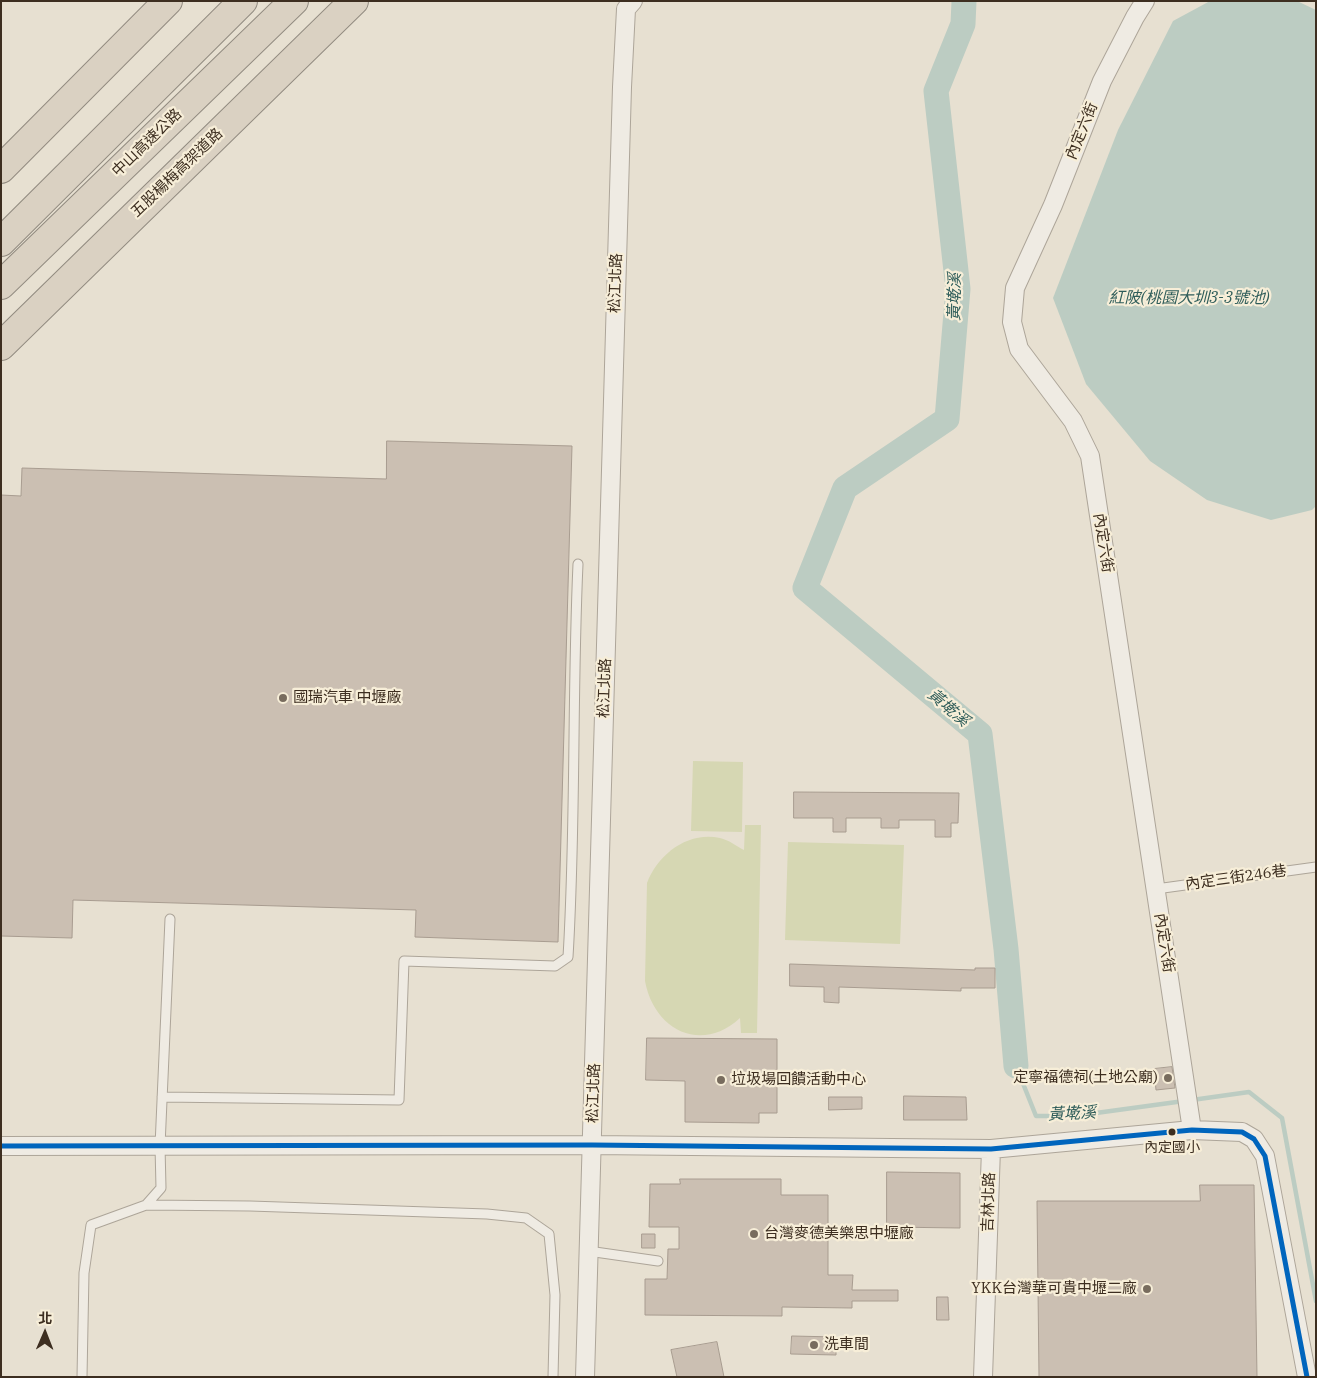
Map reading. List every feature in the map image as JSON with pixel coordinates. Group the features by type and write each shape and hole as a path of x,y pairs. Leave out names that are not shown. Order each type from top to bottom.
{"highway":[{"path":"1,169 168,1"},
{"path":"1,242 243,1"},
{"name":"中山高速公路","path":"1,285 294,1"},
{"name":"五股楊梅高架道路","path":"1,346 354,1"}],"street":[{"path":"1,332 177,156 342,1"},
{"name":"松江北路","path":"585,1377 622,87 626,9 632,1"},
{"name":"內定六街","path":"1145,1 1135,16 1102,81 1053,205 1015,288 1012,322 1019,349 1073,421 1090,456 1192,1130"},
{"path":"1,1146 592,1145 991,1149 1192,1130 1242,1132 1254,1139 1265,1156 1307,1377"},
{"name":"吉林北路","path":"983,1377 991,1149"}],"lane":[{"path":"162,1096 399,1100 404,961 555,966 568,957 573,867 575,646 578,564"},
{"name":"內定三街246巷","path":"1156,889 1316,867"},
{"path":"146,1205 161,1188 160,1146 170,919"},
{"path":"82,1377 84,1272 91,1225 146,1205 381,1210 487,1214 526,1218 549,1234 554,1295 553,1377"},
{"path":"588,1251 658,1260"}],"green space":[{"path":"693,761 743,762 742,832 691,831"},
{"path":"745,825 761,825 757,1033 741,1033 740,1018 725,1029 710,1034 695,1035 681,1031 669,1024 658,1013 650,998 645,981 647,883 652,872 666,854 676,847 697,838 720,838 744,850"},
{"path":"788,842 904,845 900,944 785,940"}],"water":[{"name":"紅陂(桃園大圳3-3號池)","path":"1210,1 1297,1 1316,10 1316,506 1312,510 1271,520 1207,500 1150,461 1086,384 1053,298 1118,130 1173,21"}],"building":[{"name":"國瑞汽車 中壢廠","path":"387,441 572,446 558,942 415,937 416,910 73,900 72,938 1,936 1,495 21,496 22,468 386,479"},
{"path":"794,792 959,793 958,823 951,823 951,837 935,837 935,820 899,820 899,828 881,828 881,818 846,818 846,832 833,832 833,818 794,818"},
{"path":"790,964 975,970 975,968 995,968 995,988 961,988 961,991 839,987 839,1003 824,1002 824,987 790,986"},
{"name":"垃圾場回饋活動中心","path":"647,1038 777,1039 777,1113 759,1113 759,1123 685,1122 685,1081 646,1080"},
{"name":"定寧福德祠(土地公廟)","path":"1172,1067 1175,1088 1156,1090 1154,1069"},
{"path":"904,1096 966,1097 967,1120 904,1120"},
{"path":"829,1097 862,1097 862,1109 829,1110"},
{"path":"887,1172 960,1173 960,1228 887,1227"},
{"name":"台灣麥德美樂思中壢廠","path":"680,1179 781,1179 781,1195 828,1195 828,1275 853,1275 852,1290 898,1290 898,1301 852,1301 852,1308 782,1307 782,1316 645,1315 645,1279 667,1279 668,1249 679,1249 679,1227 649,1227 650,1184 680,1184"},
{"name":"YKK台灣華可貴中壢二廠","path":"1200,1185 1254,1185 1257,1377 1039,1377 1037,1201 1200,1201"},
{"path":"642,1234 655,1234 655,1248 642,1248"},
{"path":"937,1297 948,1297 949,1320 937,1320"},
{"name":"洗車間","path":"792,1336 836,1337 836,1355 791,1354"},
{"path":"717,1342 724,1377 677,1377 671,1350"}],"waterway":[{"name":"黃墘溪","path":"964,1 963,24 936,91 958,289 947,419 845,488 805,588 980,734 1006,949 1016,1066"},
{"name":"黃墘溪","path":"1016,1066 1036,1116 1074,1116 1184,1101"},
{"name":"黃墘溪","path":"1192,1100 1249,1092 1282,1118 1316,1301"}],"transit line":[{"path":"1,1146 592,1145 991,1149 1192,1130 1242,1132 1254,1139 1265,1156 1307,1377"}],"place":[{"name":"國瑞汽車 中壢廠","path":"283,698"},
{"name":"定寧福德祠(土地公廟)","path":"1168,1078"},
{"name":"垃圾場回饋活動中心","path":"721,1080"},
{"name":"內定國小","path":"1172,1132"},
{"name":"台灣麥德美樂思中壢廠","path":"754,1234"},
{"name":"YKK台灣華可貴中壢二廠","path":"1147,1289"},
{"name":"洗車間","path":"814,1345"}]}
